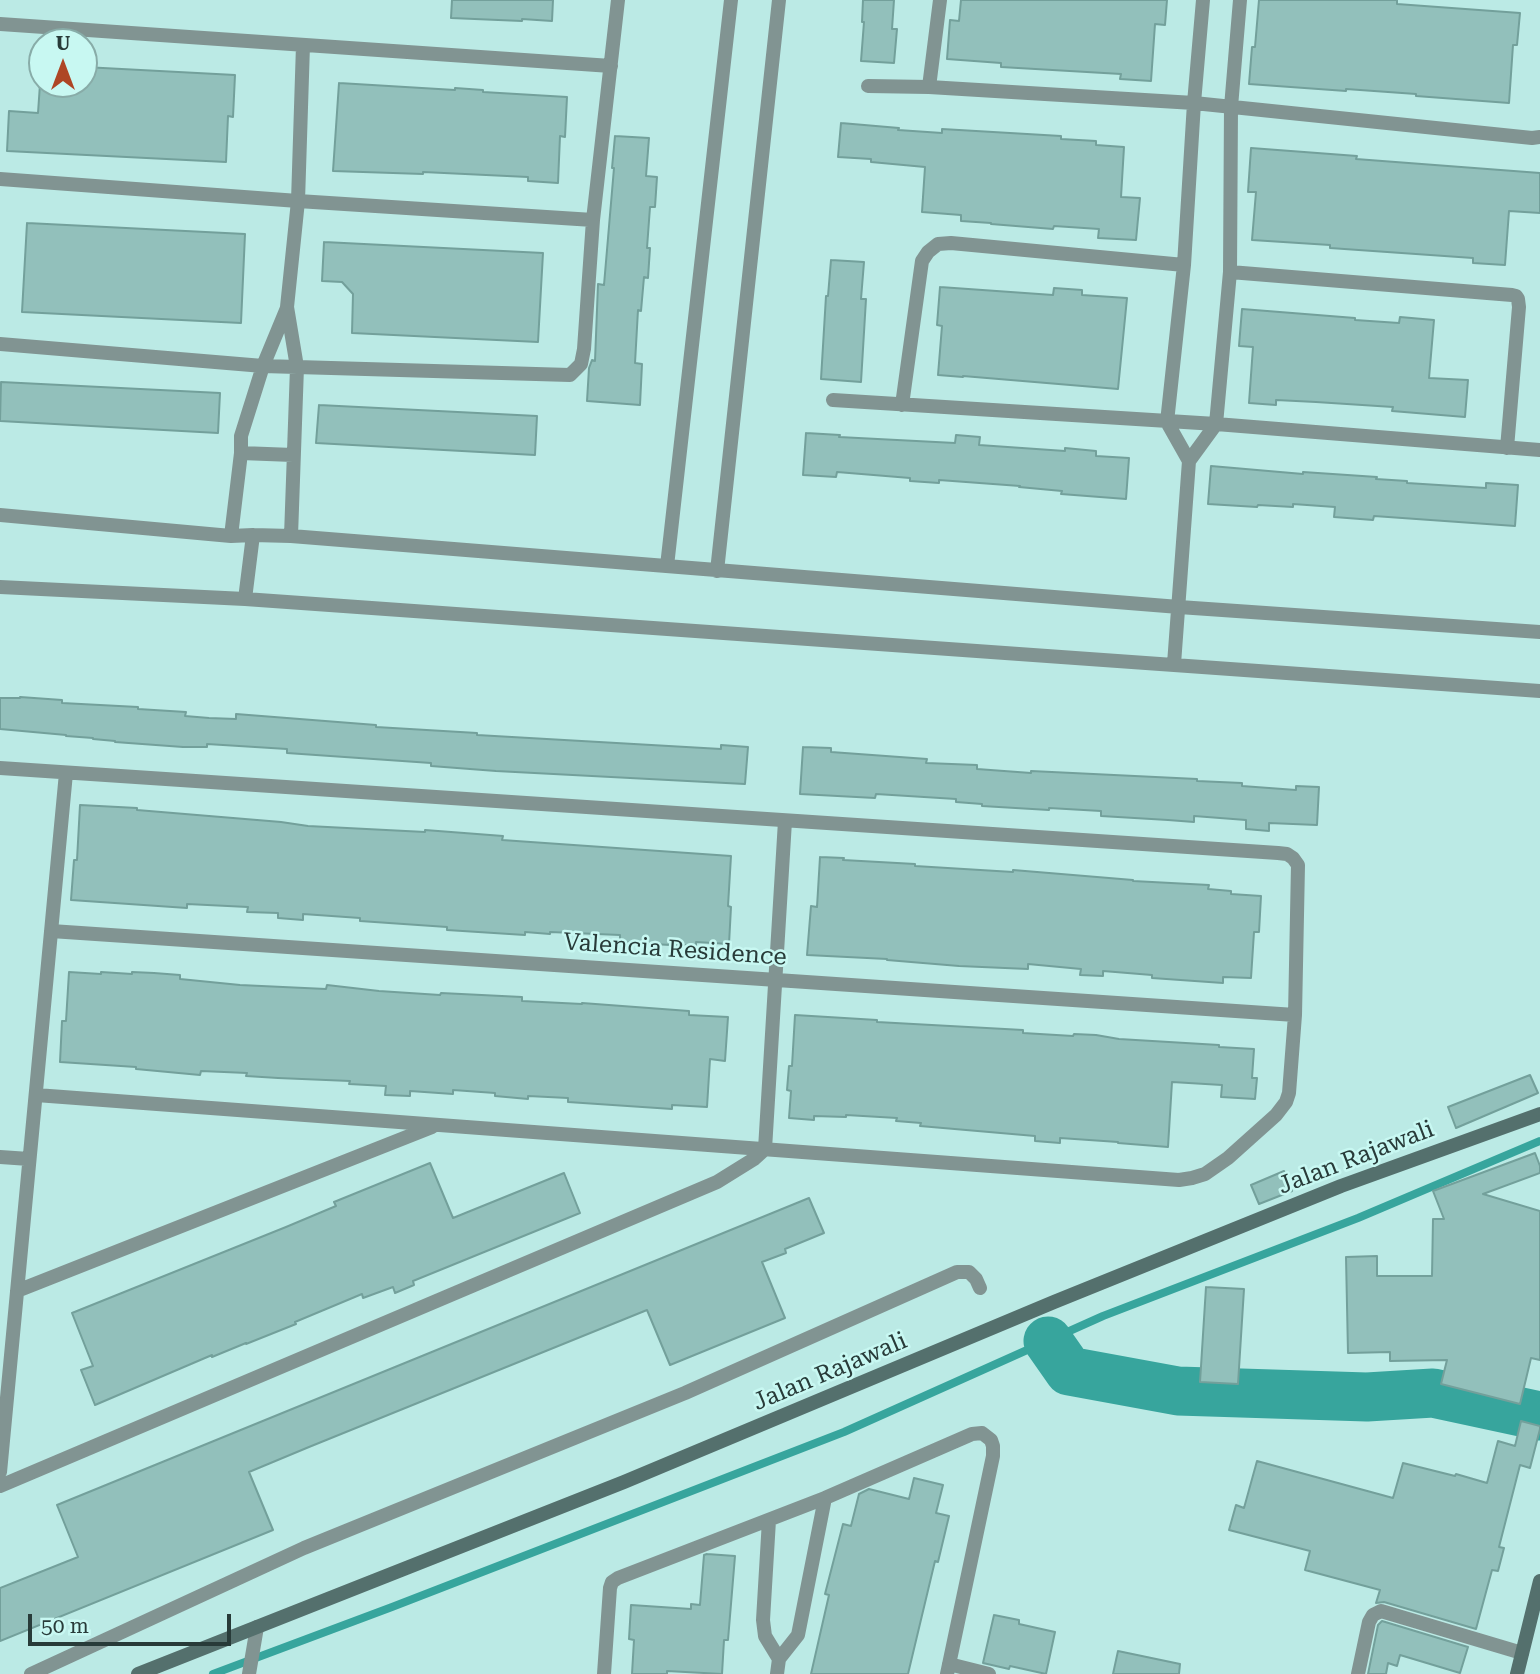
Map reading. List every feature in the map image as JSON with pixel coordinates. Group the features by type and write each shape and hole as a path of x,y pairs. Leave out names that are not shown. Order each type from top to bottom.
{"street":[{"path":"0,344 263,366 569,374 581,364 584,349 593,220 618,0"},
{"path":"667,565 731,0"},
{"path":"717,571 779,0"},
{"path":"929,88 940,0"},
{"path":"1189,461 1167,422 1184,265 1203,0"},
{"path":"1174,664 1189,461 1216,424 1230,272 1231,107 1240,0"},
{"path":"0,24 611,66"},
{"path":"290,536 297,367 287,307 298,201 303,45"},
{"path":"868,86 1194,103 1540,137"},
{"path":"0,179 593,220"},
{"path":"902,405 922,261 938,244 951,243 1184,265"},
{"path":"1230,272 1516,296 1519,307 1507,448"},
{"path":"231,536 241,436 263,366 287,307"},
{"path":"833,401 1216,424 1540,450"},
{"path":"241,453 293,455"},
{"path":"0,515 231,536 290,536 1179,607 1540,632"},
{"path":"244,599 253,535"},
{"path":"0,587 244,599 1540,691"},
{"path":"0,768 1287,854 1298,865 1295,1015 1289,1093 1282,1109 1227,1158 1205,1174 1192,1178 1179,1180 36,1095"},
{"path":"0,1472 66,773"},
{"path":"0,1486 717,1182 754,1159 765,1149 785,821"},
{"name":"Valencia Residence","path":"51,931 1295,1015"},
{"name":"Jalan Rajawali","path":"138,1674 624,1482 1054,1302 1341,1186 1540,1114"},
{"path":"17,1291 437,1125"},
{"path":"0,1157 29,1159"},
{"path":"31,1674 304,1548 685,1393 957,1272 969,1272 980,1288"},
{"path":"604,1674 610,1588 612,1582 618,1578 825,1498 972,1434 982,1433 991,1440 993,1456 948,1669 989,1674"},
{"path":"777,1674 779,1659 798,1635 825,1498"},
{"path":"769,1520 763,1620 765,1636 779,1659"},
{"path":"1517,1674 1540,1581"},
{"path":"1358,1674 1370,1622 1373,1615 1381,1611 1522,1653"},
{"path":"250,1669 257,1627"}],"building":[{"path":"452,0 553,0 552,21 451,18"},
{"path":"863,0 894,0 892,29 897,29 894,63 861,61"},
{"path":"961,0 1167,0 1165,25 1155,24 1151,81 1120,79 1121,74 1001,67 1001,63 947,59 950,20 959,21"},
{"path":"1259,0 1397,0 1397,4 1520,13 1517,45 1513,45 1509,103 1416,94 1249,84"},
{"path":"98,68 235,75 233,117 228,116 226,162 7,151 9,111 38,113 39,98 98,98"},
{"path":"339,83 455,88 567,97 565,137 560,136 558,183 528,181 528,177 333,171"},
{"path":"841,123 942,133 942,129 1061,136 1061,139 1096,141 1096,145 1124,147 1121,197 1140,198 1136,240 1098,238 1099,229 1054,226 1053,229 991,224 961,221 961,215 922,212 925,167 838,157"},
{"path":"615,136 649,138 646,176 657,177 655,207 650,207 648,278 644,277 641,311 638,310 635,363 642,364 640,405 587,401 589,368 592,360 595,361 598,284 604,285"},
{"path":"1251,148 1540,173 1540,213 1509,211 1505,265 1473,263 1473,258 1252,240 1256,192 1248,192"},
{"path":"27,223 245,234 241,323 22,312"},
{"path":"324,242 543,253 538,342 352,333 353,294 342,282 322,281"},
{"path":"831,260 864,262 861,299 866,299 861,382 821,379"},
{"path":"940,287 1053,295 1054,288 1082,290 1082,295 1127,298 1118,389 938,375 942,326 937,325"},
{"path":"1242,309 1399,323 1400,317 1434,320 1429,378 1468,380 1465,417 1392,411 1393,407 1316,402 1276,400 1276,405 1249,403 1253,347 1239,346"},
{"path":"1,382 220,393 218,433 0,421"},
{"path":"319,405 537,416 535,455 316,443"},
{"path":"806,433 955,443 956,435 980,437 979,445 1096,451 1096,456 1129,458 1126,499 1061,494 1062,491 1020,486 939,480 939,483 910,481 910,478 837,472 836,477 803,475"},
{"path":"1211,466 1377,477 1376,479 1407,483 1486,488 1486,483 1518,485 1515,526 1374,516 1373,520 1334,517 1335,507 1208,504"},
{"path":"0,698 62,700 62,703 186,712 185,716 209,718 236,719 236,714 477,735 721,749 721,745 748,747 745,784 496,771 431,766 431,763 287,753 287,749 207,744 207,747 183,747 0,729"},
{"path":"803,747 831,748 831,752 927,759 926,763 977,765 977,769 1197,779 1296,790 1296,786 1319,787 1317,825 1269,823 1269,831 1246,829 1246,820 1194,816 1194,822 1101,816 1101,811 982,806 956,802 956,799 876,794 875,798 800,794"},
{"path":"80,805 137,808 308,826 425,830 503,836 502,840 731,856 729,944 696,942 696,946 620,942 620,935 525,932 525,935 447,930 447,927 303,914 303,920 278,918 278,913 247,912 248,907 187,904 187,908 71,900 74,860 77,860"},
{"path":"820,857 915,866 1013,870 1209,885 1208,889 1231,891 1231,894 1261,896 1259,932 1254,932 1251,978 1223,977 1223,983 1103,971 1103,976 1080,975 1081,969 1028,964 1028,969 807,955 811,906 817,907"},
{"path":"69,972 154,973 180,975 180,979 240,985 326,989 327,985 379,991 522,997 522,1001 689,1011 689,1015 728,1017 725,1061 710,1059 707,1107 672,1105 672,1109 568,1102 568,1098 528,1096 528,1099 453,1090 453,1094 410,1091 410,1096 385,1095 386,1086 349,1084 350,1081 201,1071 200,1075 60,1062"},
{"path":"795,1015 1023,1030 1023,1033 1096,1035 1254,1049 1252,1078 1257,1078 1255,1099 1221,1097 1222,1085 1172,1082 1168,1147 1060,1138 1060,1143 1035,1141 1035,1136 920,1126 921,1123 896,1121 897,1118 846,1115 814,1116 814,1120 789,1118 791,1091 787,1090 789,1066 792,1066"},
{"path":"1530,1075 1538,1093 1456,1128 1448,1107"},
{"path":"1535,1153 1540,1173 1483,1194 1540,1211 1540,1360 1531,1358 1520,1404 1441,1384 1447,1360 1390,1361 1390,1352 1348,1353 1346,1257 1377,1256 1377,1276 1432,1276 1433,1219 1444,1219 1433,1191"},
{"path":"430,1163 453,1218 564,1173 580,1213 413,1281 414,1285 395,1293 393,1287 363,1298 362,1294 295,1322 296,1324 212,1355 95,1405 81,1370 93,1366 72,1313 286,1227 336,1206 334,1202"},
{"path":"1284,1171 1292,1191 1259,1204 1251,1185"},
{"path":"809,1198 824,1233 762,1262 785,1318 670,1365 647,1310 309,1447 249,1472 273,1530 0,1641 0,1588 78,1557 57,1505"},
{"path":"1206,1287 1244,1289 1238,1384 1200,1382"},
{"path":"1521,1421 1540,1426 1540,1429 1530,1468 1520,1465 1499,1547 1504,1548 1498,1571 1492,1570 1476,1629 1384,1602 1376,1603 1380,1590 1305,1570 1310,1551 1229,1530 1236,1505 1244,1508 1257,1461 1393,1498 1403,1463 1487,1483 1498,1441 1515,1446"},
{"path":"914,1478 943,1485 936,1513 949,1516 938,1562 935,1561 908,1674 811,1674 829,1595 825,1594 843,1524 851,1526 859,1494 869,1489 909,1499"},
{"path":"704,1555 735,1556 728,1640 724,1640 722,1674 667,1671 667,1674 632,1674 634,1640 629,1639 631,1605 691,1609 691,1604 700,1605"},
{"path":"994,1615 1055,1632 1046,1674 983,1663"},
{"path":"1382,1621 1468,1647 1460,1673 1400,1655 1397,1666 1388,1663 1386,1674 1368,1674 1378,1625"},
{"path":"1118,1651 1180,1664 1179,1674 1113,1674"}],"waterway":[{"path":"213,1674 844,1432 1103,1316 1358,1218 1540,1141"},
{"path":"1048,1341 1069,1371 1178,1391 1367,1397 1433,1393 1540,1416"}]}
